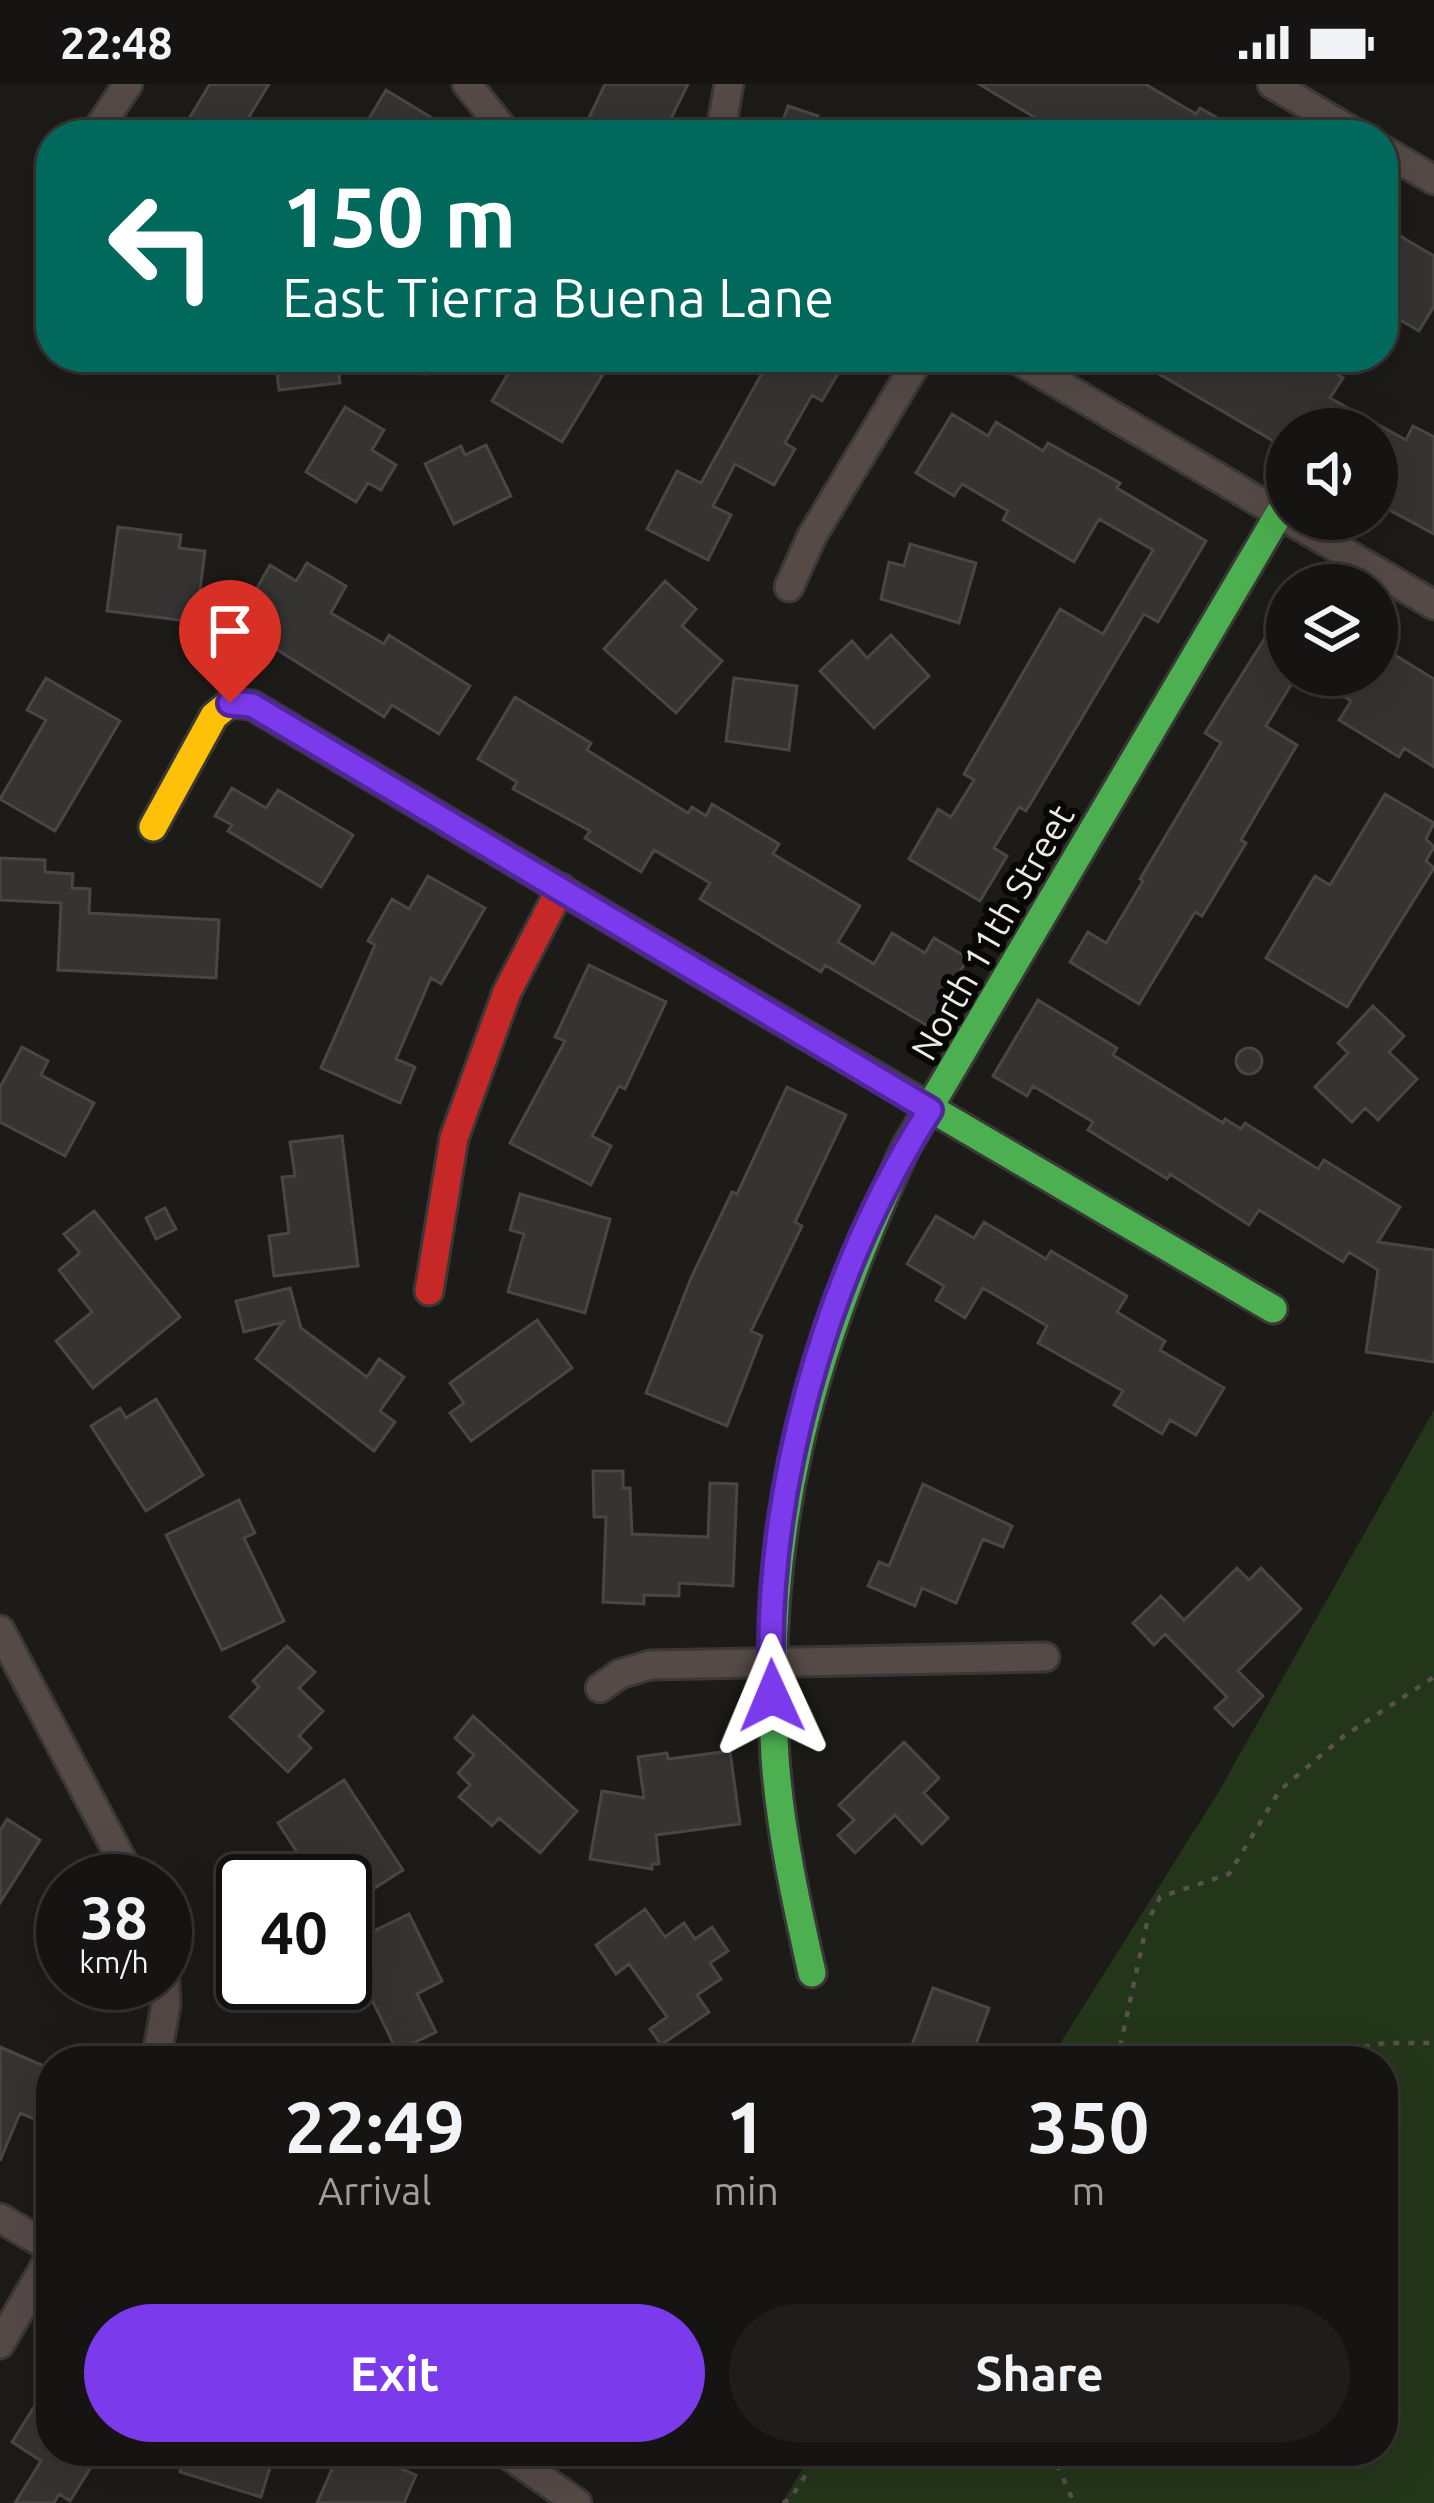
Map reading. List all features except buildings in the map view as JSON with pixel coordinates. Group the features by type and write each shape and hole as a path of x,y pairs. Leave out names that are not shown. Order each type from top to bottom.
{"street":[{"path":"104,120 128,84"},
{"path":"467,84 496,120"},
{"path":"723,120 729,84"},
{"path":"1272,84 1333,120"},
{"path":"1398,159 1434,180"},
{"path":"789,587 812,536 911,372"},
{"path":"1038,372 1266,506"},
{"name":"North 11th Street","path":"812,1972 782,1837 774,1777 770,1662 775,1556 814,1369 872,1214 1271,540"},
{"path":"1324,540 1434,605"},
{"path":"153,826 214,716 230,703 252,705 1273,1310"},
{"path":"429,1291 454,1138 507,992 561,888"},
{"path":"0,1630 120,1854"},
{"path":"600,1688 620,1674 650,1666 1046,1657"},
{"path":"159,2046 165,2010"},
{"path":"0,2218 36,2242"},
{"path":"0,2344 36,2279"},
{"path":"528,2466 577,2503"}],"path":[{"path":"1120,2046 1147,1923 1160,1898 1228,1874 1280,1790 1344,1736 1434,1677"},
{"path":"1369,2046 1434,2043"},
{"path":"783,2503 811,2466"},
{"path":"1058,2466 1074,2503"}],"green space":[{"path":"1434,1410 1434,2503 782,2503 804,2466 1398,2466 1398,2046 1058,2046 1218,1793"}],"traffic: fast":[{"path":"812,1973 781,1812 772,1674 785,1518 819,1370 843,1296 906,1147 1266,536"},
{"path":"768,1013 1273,1309"}],"traffic: slow":[{"path":"153,827 214,716 230,703 252,705 768,1013"}],"traffic: jam":[{"path":"429,1291 454,1138 507,992 561,888"}],"route":[{"path":"230,703 252,705 930,1110 872,1214 814,1369 775,1556 772,1696"}]}
